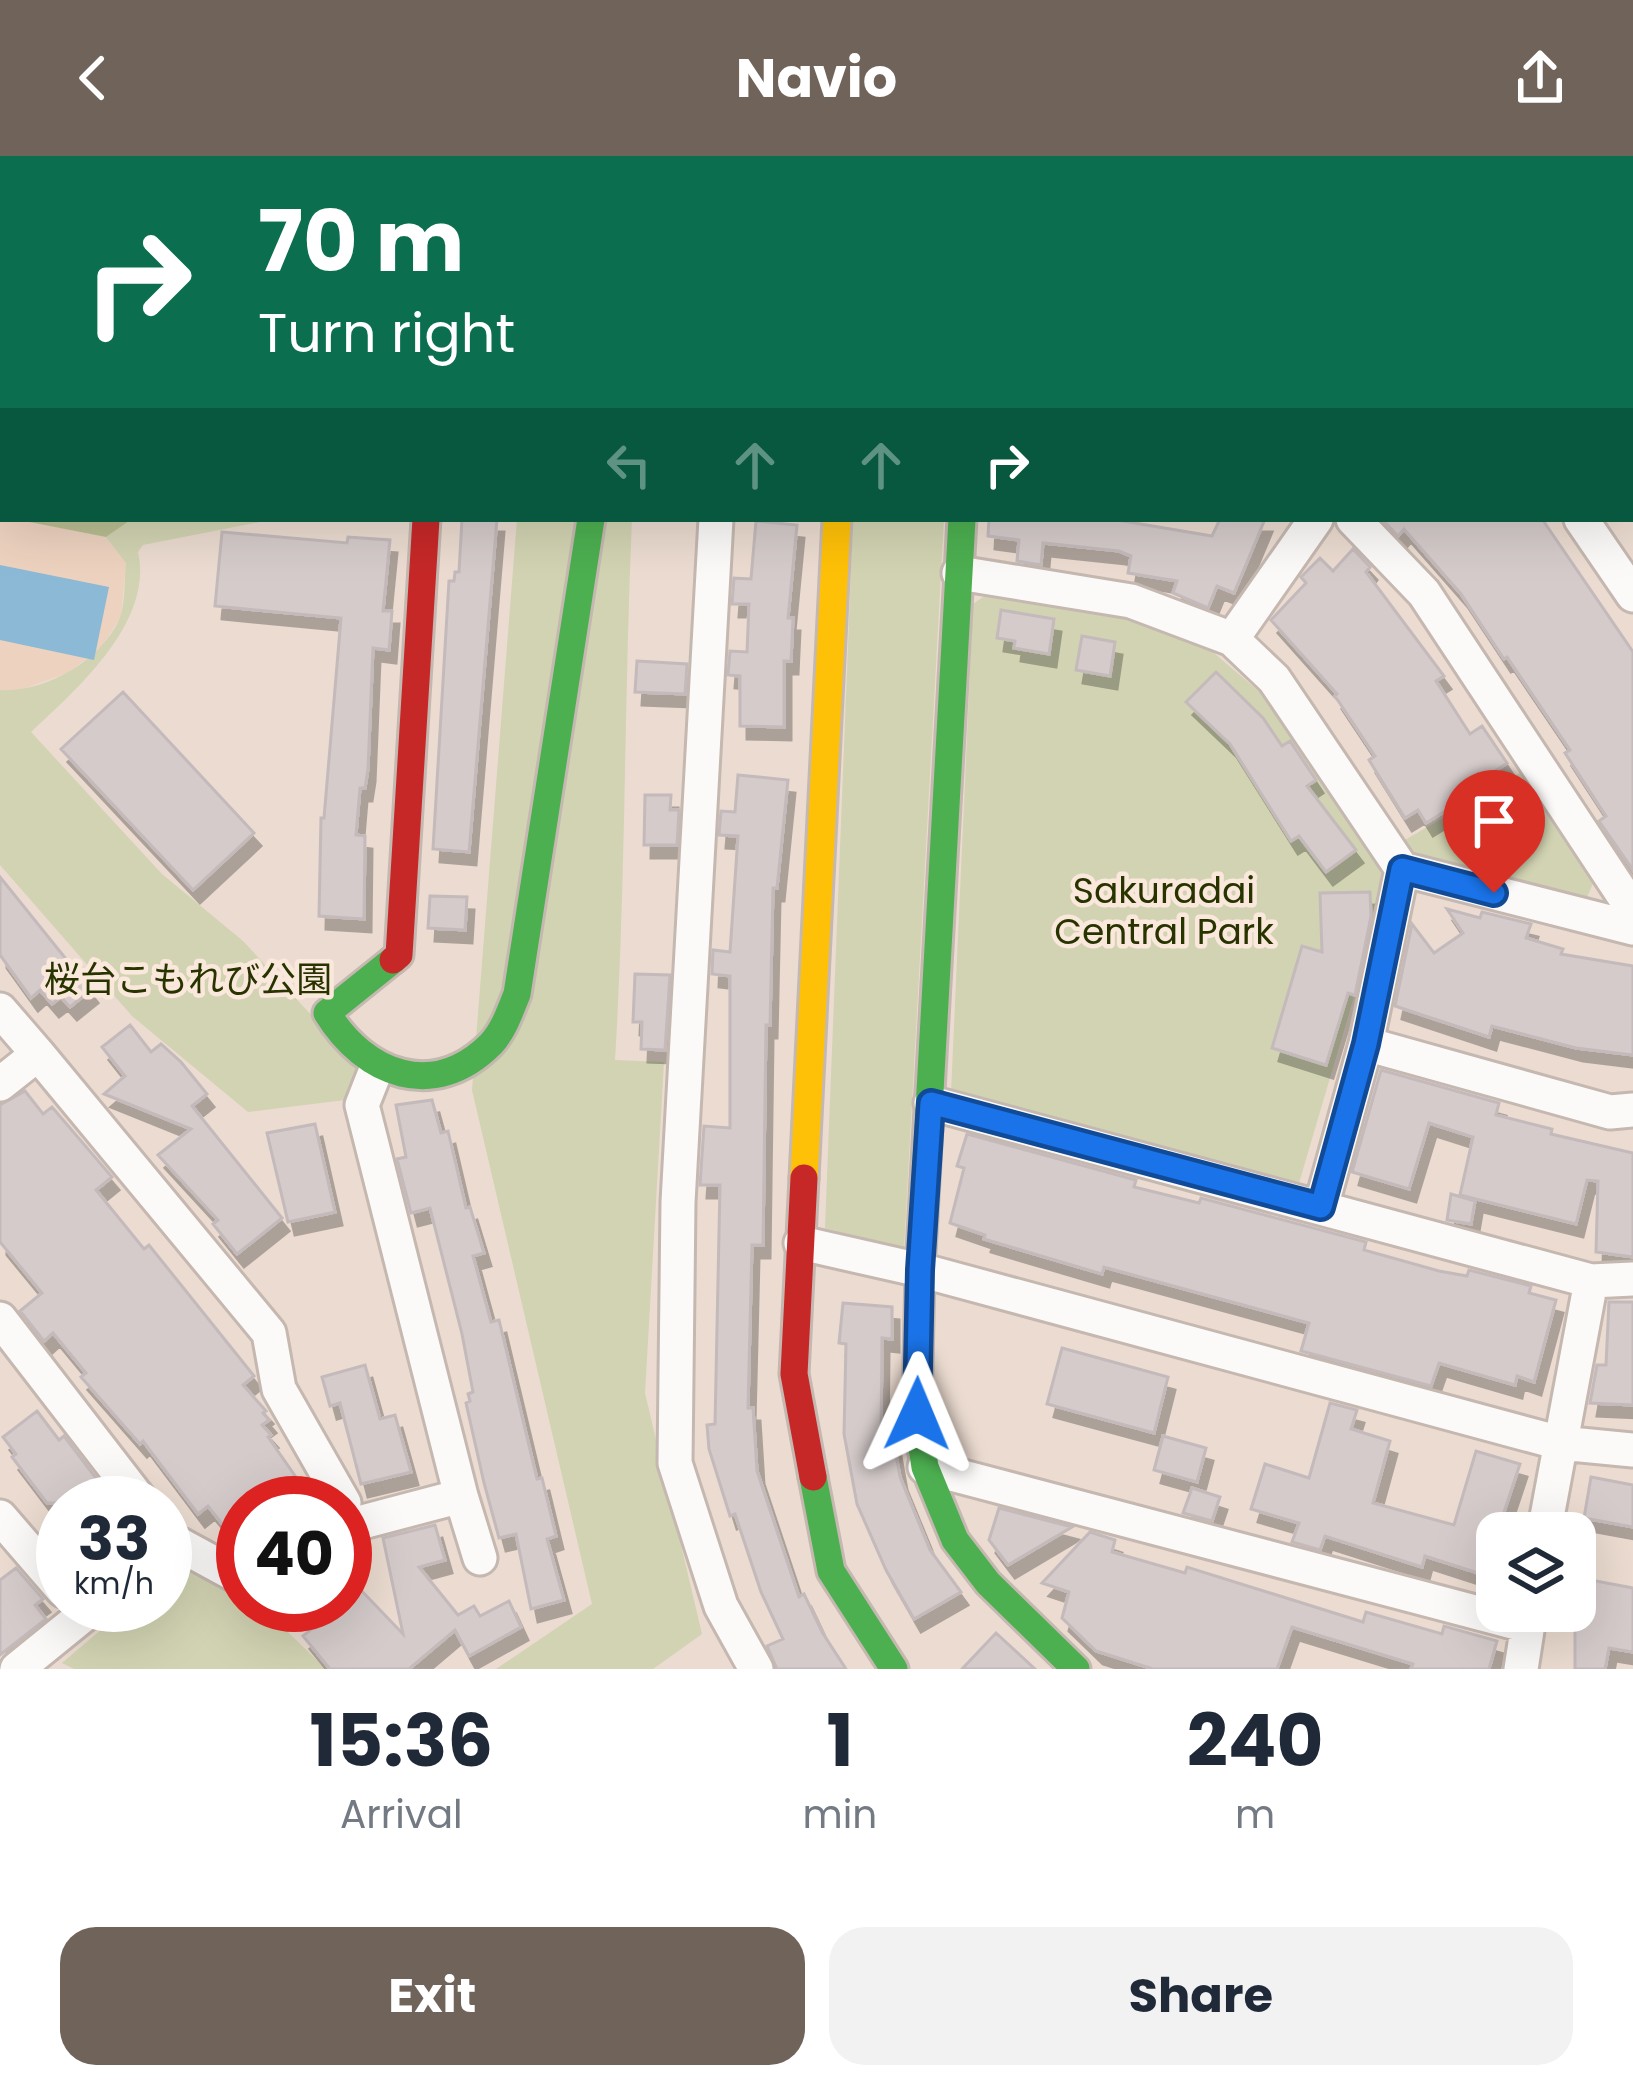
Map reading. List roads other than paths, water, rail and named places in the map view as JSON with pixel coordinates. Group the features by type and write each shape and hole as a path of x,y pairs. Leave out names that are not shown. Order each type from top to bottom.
{"street":[{"path":"425,522 399,955 327,1013 335,1028 377,1067 409,1073 449,1071 493,1043 512,1006 592,522"},
{"path":"716,522 678,1202 675,1463 721,1606 756,1669"},
{"path":"836,522 794,1374 831,1570 894,1669"},
{"path":"962,522 920,1270 917,1414 925,1467 955,1540 988,1583 1076,1669"},
{"path":"1232,639 1314,522"},
{"path":"1356,522 1424,593 1633,910"},
{"path":"1584,522 1633,595"},
{"path":"959,573 1131,601 1232,639 1274,679 1402,869 1633,928"},
{"path":"1321,1207 1366,1044 1402,869"},
{"path":"0,1010 269,1333 280,1389 326,1476"},
{"path":"1366,1044 1610,1112 1633,1110"},
{"path":"0,1084 38,1054"},
{"path":"377,1067 362,1105 480,1558"},
{"path":"931,1103 1591,1281 1633,1279"},
{"path":"801,1244 920,1270 1561,1443 1633,1450"},
{"path":"1548,1512 1591,1281"},
{"path":"0,1319 121,1476"},
{"path":"925,1467 1476,1605"},
{"path":"372,1512 461,1496"},
{"path":"0,1517 36,1556"},
{"path":"17,1669 53,1632"},
{"path":"1522,1669 1527,1632"}],"water":[{"path":"0,565 109,587 94,660 0,640"}],"park label":[{"name":"Sakuradai Central Park","path":"1164,910"},
{"name":"桜台こもれび公園","path":"188,979"}]}
